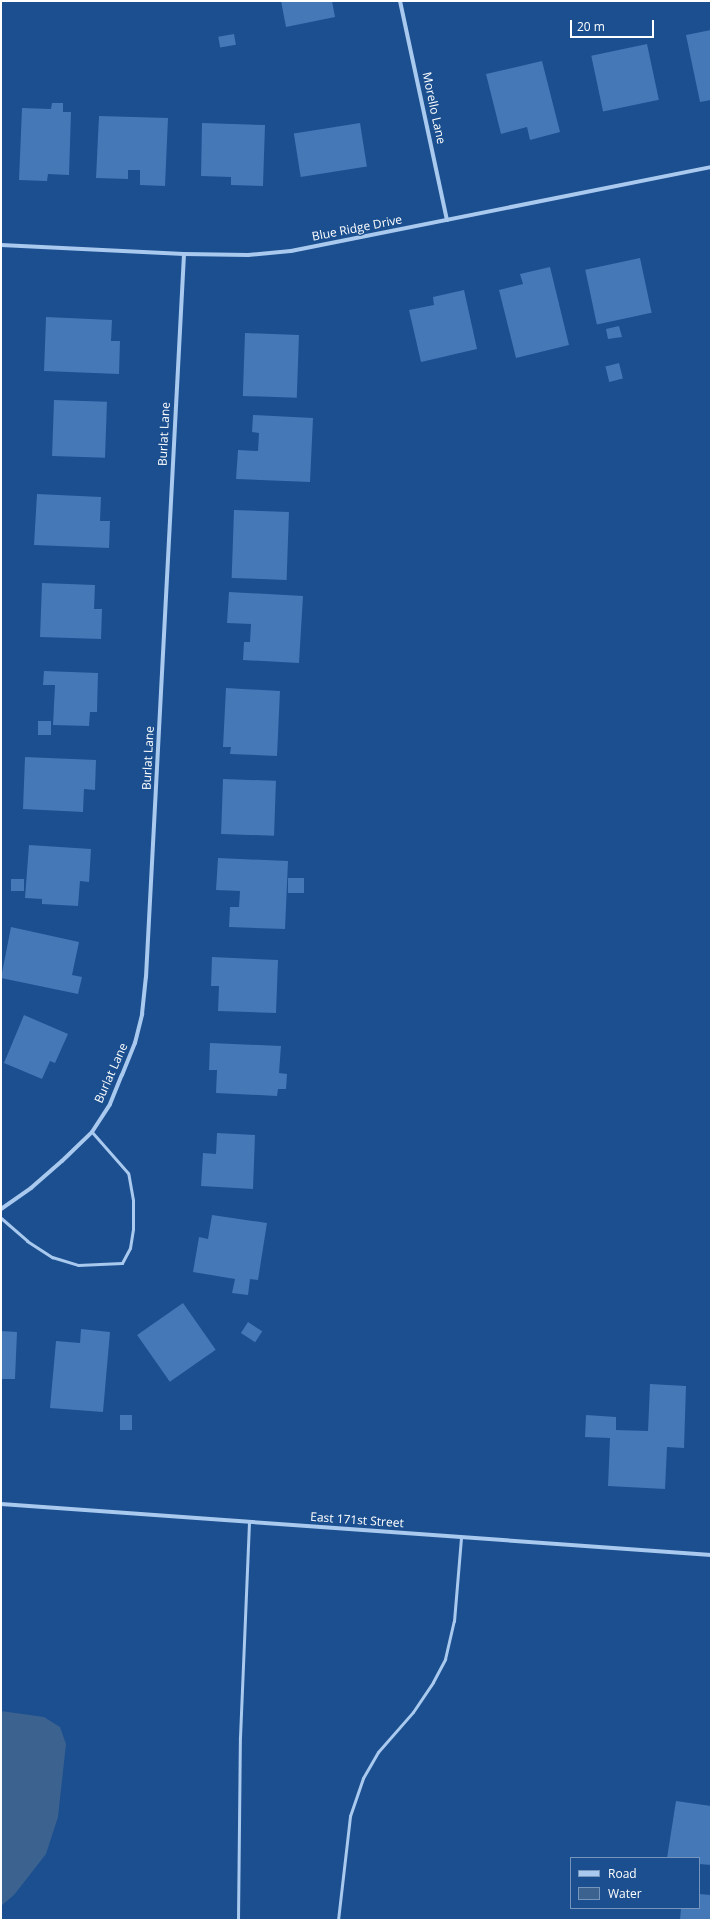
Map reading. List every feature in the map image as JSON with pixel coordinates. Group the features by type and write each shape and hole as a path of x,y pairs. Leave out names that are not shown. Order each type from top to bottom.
{"street":[{"name":"Morello Lane","path":"400,1 447,220"},
{"name":"Blue Ridge Drive","path":"1,245 184,254 248,255 291,251 711,167"},
{"name":"Burlat Lane","path":"1,1209 31,1188 92,1132 110,1104 135,1043 142,1014 146,977 184,254"},
{"name":"East 171st Street","path":"1,1504 711,1555"}],"lane":[{"path":"1,1218 27,1241 52,1257 78,1265 122,1263 130,1248 133,1228 133,1200 128,1173 92,1132"},
{"path":"238,1920 240,1737 249,1522"},
{"path":"338,1920 350,1816 363,1778 378,1752 413,1712 433,1682 445,1659 454,1621 461,1538"}],"water":[{"path":"1,1711 44,1717 60,1727 66,1744 58,1817 46,1854 14,1895 1,1906"}],"building":[{"path":"281,1 332,1 335,17 286,27"},
{"path":"711,30 711,100 700,102 686,35"},
{"path":"234,34 236,45 220,48 218,37"},
{"path":"647,44 659,100 603,112 591,56"},
{"path":"542,61 560,132 530,140 527,127 501,134 486,74"},
{"path":"52,103 63,103 63,112 71,112 69,175 48,174 47,181 19,180 22,108 51,109"},
{"path":"99,116 168,118 165,186 140,185 140,170 128,170 128,179 96,178"},
{"path":"202,123 265,125 263,186 231,185 231,177 201,176"},
{"path":"360,123 367,166 301,177 294,133"},
{"path":"640,258 652,313 597,324 585,270"},
{"path":"550,267 569,345 516,358 499,290 523,284 520,274"},
{"path":"464,290 477,349 421,362 409,310 434,305 433,297"},
{"path":"46,317 112,320 111,341 120,341 119,374 44,371"},
{"path":"619,326 622,337 608,339 606,329"},
{"path":"245,333 299,335 297,398 243,396"},
{"path":"619,363 623,379 609,382 605,366"},
{"path":"54,400 107,402 105,458 52,456"},
{"path":"253,415 313,418 310,482 236,479 238,450 258,451 259,433 252,432"},
{"path":"37,494 101,497 100,521 110,521 109,548 34,545"},
{"path":"234,510 289,512 287,580 232,578"},
{"path":"42,583 95,585 94,609 102,609 101,639 40,637"},
{"path":"229,592 303,596 299,663 243,660 244,642 250,642 251,624 227,623"},
{"path":"44,671 98,673 97,712 90,712 89,726 53,725 55,685 43,685"},
{"path":"226,688 280,691 277,756 230,754 231,747 223,747"},
{"path":"38,721 51,721 51,735 38,735"},
{"path":"25,757 96,760 95,790 84,789 83,812 23,809"},
{"path":"223,779 276,781 274,836 221,834"},
{"path":"29,845 91,849 89,882 80,881 78,906 42,904 42,899 25,898"},
{"path":"218,858 288,861 285,929 229,927 230,907 239,907 240,891 216,890"},
{"path":"288,878 304,878 304,893 288,893"},
{"path":"11,879 24,879 24,891 11,891"},
{"path":"11,927 79,942 72,975 82,977 78,994 1,978"},
{"path":"212,957 278,960 276,1013 218,1011 219,986 211,986"},
{"path":"24,1015 68,1034 55,1063 50,1061 42,1079 4,1063"},
{"path":"210,1043 281,1046 279,1073 287,1074 286,1089 278,1089 277,1096 216,1093 217,1070 209,1070"},
{"path":"217,1133 255,1135 253,1189 201,1186 203,1153 216,1154"},
{"path":"212,1215 267,1223 258,1280 250,1279 248,1295 232,1293 235,1279 193,1272 199,1237 208,1239"},
{"path":"183,1303 216,1350 170,1382 137,1335"},
{"path":"248,1322 262,1331 255,1342 241,1333"},
{"path":"81,1329 110,1332 103,1412 50,1408 56,1341 80,1343"},
{"path":"1,1331 17,1332 15,1379 1,1379"},
{"path":"650,1384 686,1386 684,1448 667,1447 665,1489 608,1486 610,1438 585,1437 586,1415 616,1417 616,1430 648,1431"},
{"path":"120,1415 132,1415 132,1430 120,1430"},
{"path":"676,1801 711,1806 711,1865 700,1864 700,1857 667,1857"},
{"path":"700,1894 711,1895 711,1920 680,1920 681,1909 700,1909"}]}
